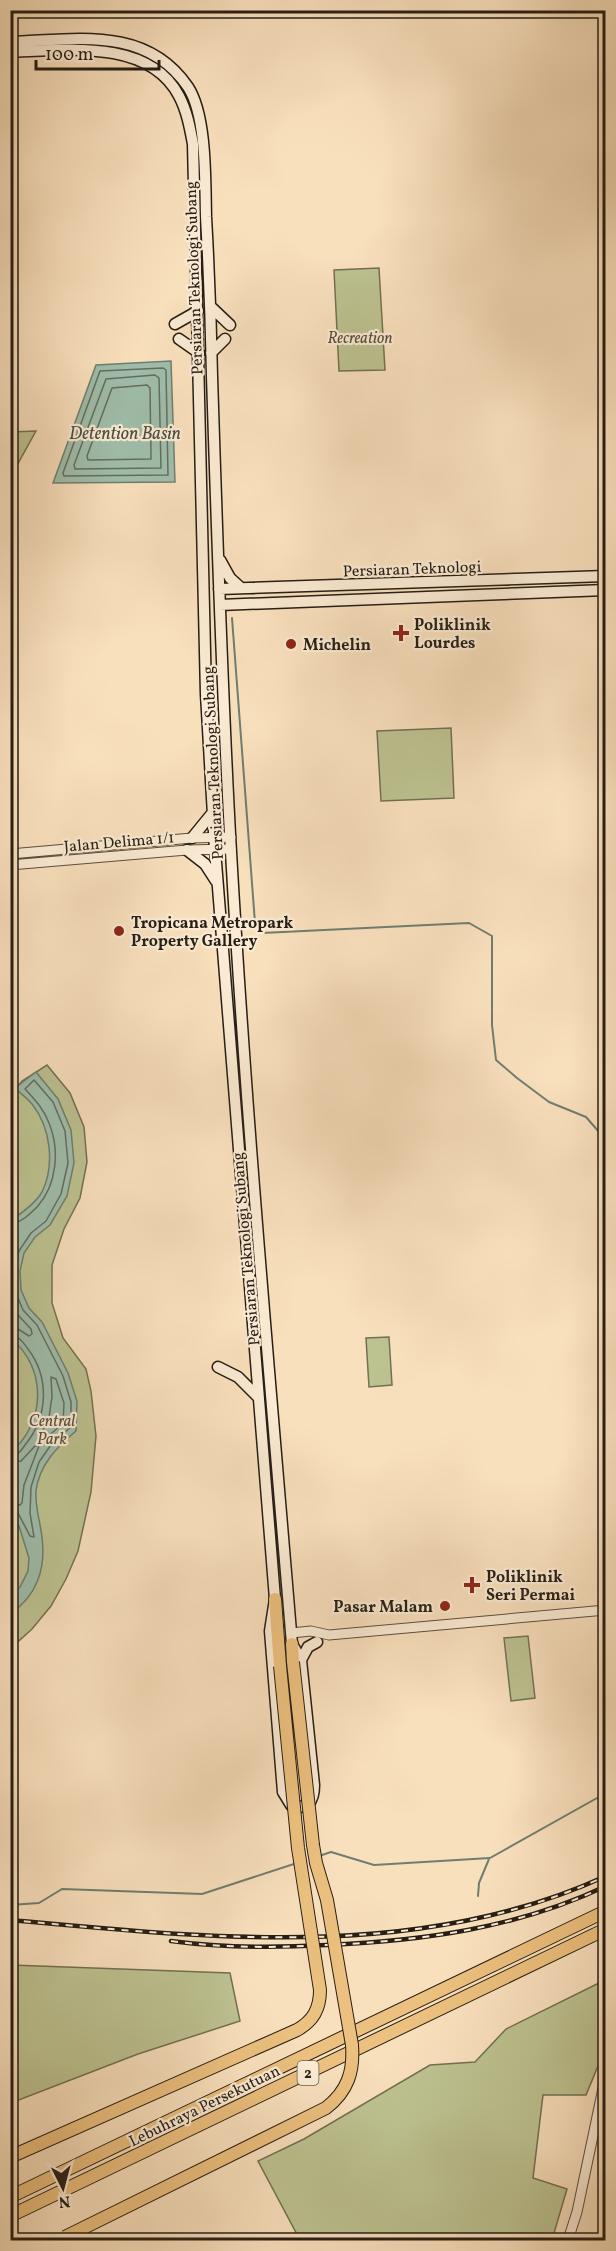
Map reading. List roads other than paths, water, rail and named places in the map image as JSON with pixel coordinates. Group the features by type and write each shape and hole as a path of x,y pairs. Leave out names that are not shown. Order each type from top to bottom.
{"highway":[{"path":"10,2157 297,2031 315,2014 320,2002 320,1990 298,1848 275,1599"},
{"path":"62,2239 326,2108 346,2088 353,2059 352,2045 327,1900 313,1845 297,1661 291,1638"},
{"name":"Lebuhraya Persekutuan","path":"10,2197 606,1911"},
{"name":"Lebuhraya Persekutuan","path":"10,2216 606,1929"}],"main road":[{"name":"Persiaran Teknologi Subang","path":"10,42 101,39 130,43 154,54 174,70 190,90 196,105 203,143 219,589 216,602 221,623 231,849 248,1094 291,1638"},
{"name":"Persiaran Teknologi Subang","path":"10,52 102,51 131,56 149,65 164,77 179,94 189,120 193,144 198,311 204,566 202,584 206,627 206,694 215,844 275,1599 270,1631 283,1792 291,1805 297,1807 310,1803 314,1797 315,1785 297,1661"},
{"path":"210,306 230,325"},
{"path":"175,324 198,311"},
{"path":"179,339 199,353"},
{"path":"212,353 225,339"},
{"path":"217,552 225,572 241,588"},
{"path":"204,566 207,591 216,602 206,627"},
{"name":"Persiaran Teknologi","path":"219,589 606,576"},
{"name":"Persiaran Teknologi","path":"216,602 245,604 606,590"},
{"path":"221,623 228,613 245,604"},
{"path":"192,838 214,812"},
{"path":"188,850 205,864 218,884"},
{"path":"234,1095 248,1094"},
{"path":"218,1367 238,1377 258,1397"},
{"path":"269,1533 283,1532"},
{"path":"297,1661 308,1647 317,1642"}],"street":[{"name":"Jalan Delima 1/1","path":"10,865 188,850 215,844 231,837"},
{"name":"Jalan Delima 1/1","path":"10,854 192,838 231,849"},
{"path":"291,1638 311,1631 329,1635 606,1611"},
{"path":"291,1638 317,1642 329,1635"},
{"path":"568,2241 577,2212 606,2074"}],"water":[{"name":"Detention Basin","path":"171,361 175,482 53,483 96,365"},
{"path":"36,1072 58,1099 71,1130 74,1163 67,1196 50,1225 35,1237 24,1253 20,1271 21,1290 29,1308 42,1322 68,1373 77,1401 76,1431 56,1450 41,1473 36,1497 43,1548 41,1570 33,1590 11,1613 11,1595 20,1587 28,1571 29,1558 19,1526 12,1516 11,1452 23,1440 31,1426 38,1395 31,1364 23,1351 11,1339 10,1270 13,1243 11,1220 32,1204 42,1192 50,1159 43,1124 30,1102 15,1088"}],"waterway":[{"path":"232,618 255,923 262,933 469,923 492,936 492,1025 496,1060 549,1102 586,1117 606,1140"},
{"path":"319,1856 331,1852 374,1865 490,1858 606,1793"},
{"path":"478,1896 479,1883 489,1859"},
{"path":"10,1905 39,1903 62,1889 202,1894 297,1863"}],"railway":[{"path":"10,1920 236,1937 312,1937 387,1932 462,1922 535,1903 606,1876"},
{"path":"171,1941 248,1947 287,1947 434,1936 469,1930 539,1912 606,1886"}],"place":[{"name":"Poliklinik Lourdes","path":"401,633"},
{"name":"Michelin","path":"291,644"},
{"name":"Tropicana Metropark Property Gallery","path":"119,931"},
{"name":"Poliklinik Seri Permai","path":"472,1585"},
{"name":"Pasar Malam","path":"445,1606"}],"park label":[{"name":"Recreation","path":"360,337"},
{"name":"Central Park","path":"52,1429"}]}
